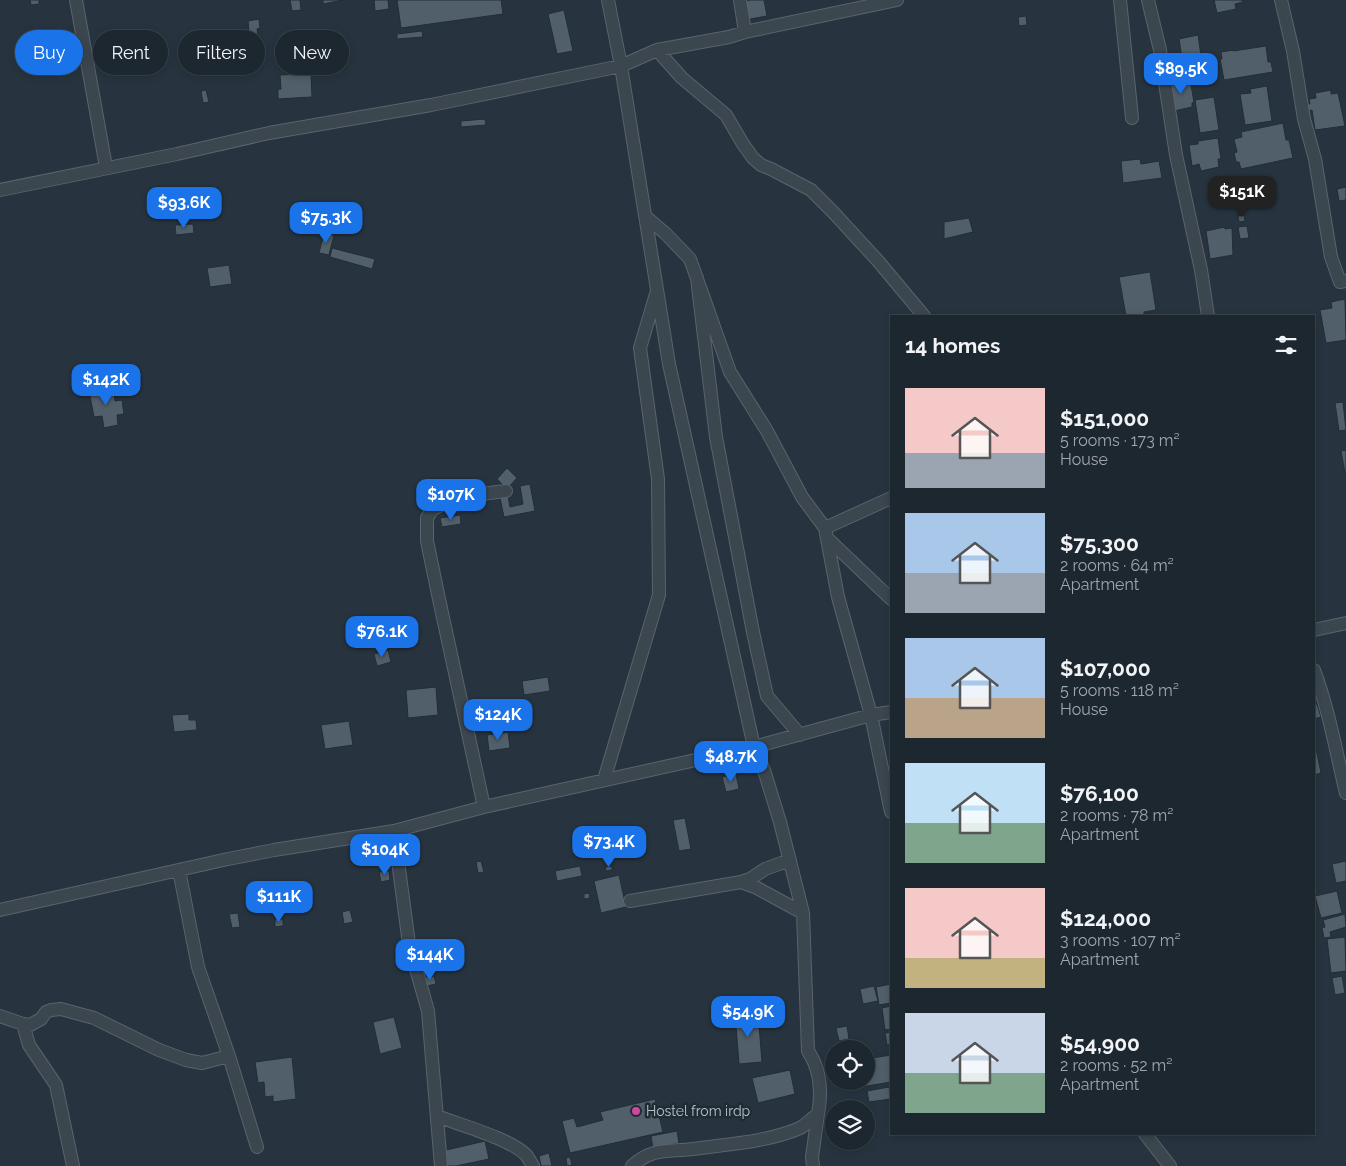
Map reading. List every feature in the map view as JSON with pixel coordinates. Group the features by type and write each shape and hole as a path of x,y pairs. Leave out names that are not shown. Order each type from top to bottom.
{"street":[{"path":"76,0 106,168"},
{"path":"608,0 621,66 669,364 754,747 778,814 803,913 808,1051 816,1062 821,1094 812,1157 813,1166"},
{"path":"740,0 745,32"},
{"path":"0,190 177,154 269,132 431,105 621,66 657,50 729,37 897,0"},
{"path":"1120,0 1132,118"},
{"path":"1148,0 1160,50 1176,155 1201,270 1208,315"},
{"path":"1281,0 1293,50 1304,119 1315,159 1330,257 1340,282 1346,281"},
{"path":"657,50 682,78 726,115 734,125 743,144 761,166 771,169 811,190 833,212 923,315"},
{"path":"645,216 690,259 730,372 767,431 802,497 826,533 890,598"},
{"path":"697,278 716,437 767,696 800,735"},
{"path":"604,780 659,595 658,479 640,348 657,291"},
{"path":"484,807 427,541 427,518 432,510 450,500 506,490"},
{"path":"826,533 890,499"},
{"path":"826,533 838,597 871,716 890,807"},
{"path":"1315,630 1346,623"},
{"path":"1315,673 1325,702 1346,793"},
{"path":"0,910 274,850 394,831 484,807 754,747 890,712"},
{"path":"394,831 409,944 428,1012 441,1166"},
{"path":"630,901 750,880 765,869 790,860"},
{"path":"179,870 198,967 257,1147"},
{"path":"741,882 757,888 803,913"},
{"path":"0,1016 30,1025 35,1024 46,1012 61,1009 94,1018 159,1050 186,1060 202,1063 228,1056"},
{"path":"23,1024 29,1045 56,1085 73,1166"},
{"path":"632,1166 647,1154 665,1150 720,1145 783,1134 802,1127 818,1114"},
{"path":"437,1116 510,1144 526,1155 533,1166"},
{"path":"1146,1135 1170,1166"}],"building":[{"path":"30,0 39,0 39,4 31,5"},
{"path":"290,0 300,0 301,10 292,11"},
{"path":"323,0 343,0 323,4"},
{"path":"374,0 388,0 389,9 375,11"},
{"path":"397,0 501,0 503,14 401,28"},
{"path":"764,0 767,16 745,20 742,2"},
{"path":"1214,0 1242,0 1243,2 1235,4 1236,9 1217,13"},
{"path":"564,10 573,51 557,54 548,14"},
{"path":"1026,16 1027,25 1019,26 1018,17"},
{"path":"259,19 260,28 249,30 248,21"},
{"path":"422,31 423,37 397,39 397,34"},
{"path":"1198,35 1203,69 1184,72 1179,39"},
{"path":"1266,46 1268,62 1271,62 1273,72 1224,80 1220,59 1222,59 1221,52"},
{"path":"280,75 311,75 312,97 278,99 278,89 281,89"},
{"path":"1190,79 1194,102 1192,107 1174,111 1166,86 1172,85 1171,82"},
{"path":"1267,86 1272,121 1245,125 1240,94 1251,93 1250,89"},
{"path":"206,90 209,102 203,103 201,91"},
{"path":"1331,90 1331,94 1338,93 1345,126 1315,130 1312,110 1308,111 1307,104 1310,104 1309,99 1316,98 1315,93"},
{"path":"1214,97 1219,130 1200,133 1195,100"},
{"path":"485,119 486,125 461,127 461,121"},
{"path":"1283,123 1286,140 1289,140 1293,158 1241,169 1239,162 1236,162 1234,153 1237,152 1234,139 1242,137 1241,132"},
{"path":"1218,138 1221,159 1218,159 1219,167 1201,171 1199,164 1192,166 1189,145 1198,144 1198,141"},
{"path":"1140,159 1141,164 1159,161 1162,178 1123,183 1121,161"},
{"path":"1346,187 1346,200 1339,201 1337,189"},
{"path":"178,192 195,192 195,208 178,209"},
{"path":"198,208 199,214 193,216 192,210"},
{"path":"354,210 355,215 348,216 347,211"},
{"path":"1244,215 1245,221 1239,222 1238,216"},
{"path":"969,218 973,232 944,239 944,222"},
{"path":"193,224 194,233 176,235 175,225"},
{"path":"1247,226 1249,238 1240,239 1238,227"},
{"path":"1225,227 1225,229 1232,228 1233,255 1210,259 1206,231"},
{"path":"324,233 334,235 329,255 319,253"},
{"path":"332,248 375,259 372,269 330,257"},
{"path":"229,265 232,284 210,287 207,268"},
{"path":"1150,272 1156,310 1144,312 1144,315 1126,315 1119,277"},
{"path":"1345,299 1346,340 1326,343 1320,310 1332,308 1331,302"},
{"path":"113,387 115,401 122,400 124,414 117,415 118,425 104,428 102,416 94,417 89,391"},
{"path":"1343,402 1346,430 1339,431 1335,403"},
{"path":"1346,450 1346,473 1345,473 1341,451"},
{"path":"507,468 517,478 507,489 497,479"},
{"path":"530,484 535,511 504,517 500,498 508,496 510,507 523,504 520,486"},
{"path":"460,515 461,524 442,527 440,518"},
{"path":"388,650 391,662 377,666 374,654"},
{"path":"548,677 550,691 524,695 522,681"},
{"path":"436,687 438,715 408,718 406,690"},
{"path":"1317,704 1321,717 1315,719 1315,705"},
{"path":"189,714 189,720 196,720 197,730 174,732 172,715"},
{"path":"349,721 353,745 325,749 321,725"},
{"path":"508,732 510,748 489,751 487,735"},
{"path":"1315,748 1321,773 1315,775"},
{"path":"736,774 739,789 726,792 722,777"},
{"path":"685,818 691,849 679,851 673,820"},
{"path":"481,861 484,872 478,873 476,862"},
{"path":"1346,861 1346,881 1336,883 1332,864"},
{"path":"580,866 582,876 557,881 555,871"},
{"path":"612,866 612,870 606,871 605,867"},
{"path":"389,871 390,880 381,882 379,872"},
{"path":"619,875 626,907 601,913 594,881"},
{"path":"293,884 295,893 286,895 284,886"},
{"path":"1337,891 1342,913 1321,918 1315,896"},
{"path":"589,893 590,898 584,899 584,894"},
{"path":"350,910 353,922 344,924 342,912"},
{"path":"238,913 240,927 232,928 229,914"},
{"path":"1345,914 1346,927 1330,932 1331,937 1324,938 1322,928 1325,927 1323,920"},
{"path":"275,919 283,919 283,926 275,927"},
{"path":"1345,937 1346,971 1331,973 1327,939"},
{"path":"434,976 436,984 427,986 425,977"},
{"path":"1342,976 1345,993 1335,995 1332,978"},
{"path":"890,984 890,1003 879,1005 876,987"},
{"path":"874,986 878,1001 863,1004 860,989"},
{"path":"890,1006 890,1029 885,1030 882,1008"},
{"path":"758,1012 762,1062 739,1064 735,1014"},
{"path":"394,1017 402,1048 380,1054 373,1022"},
{"path":"847,1026 849,1039 839,1040 836,1028"},
{"path":"890,1032 890,1044 887,1045 885,1033"},
{"path":"890,1055 890,1082 875,1085 875,1058"},
{"path":"292,1057 296,1099 273,1102 273,1096 265,1097 264,1082 258,1083 255,1062"},
{"path":"790,1070 795,1094 758,1103 752,1078"},
{"path":"889,1087 890,1099 869,1100 867,1091"},
{"path":"655,1099 663,1132 570,1153 562,1121 574,1118 577,1127 603,1120 600,1112"},
{"path":"677,1131 679,1143 653,1148 651,1136"},
{"path":"485,1141 489,1159 456,1166 445,1166 442,1151"},
{"path":"549,1153 552,1166 541,1166 539,1156"},
{"path":"570,1157 572,1165 567,1166 566,1158"}],"place":[{"name":"Hostel from irdp","path":"636,1111"}]}
